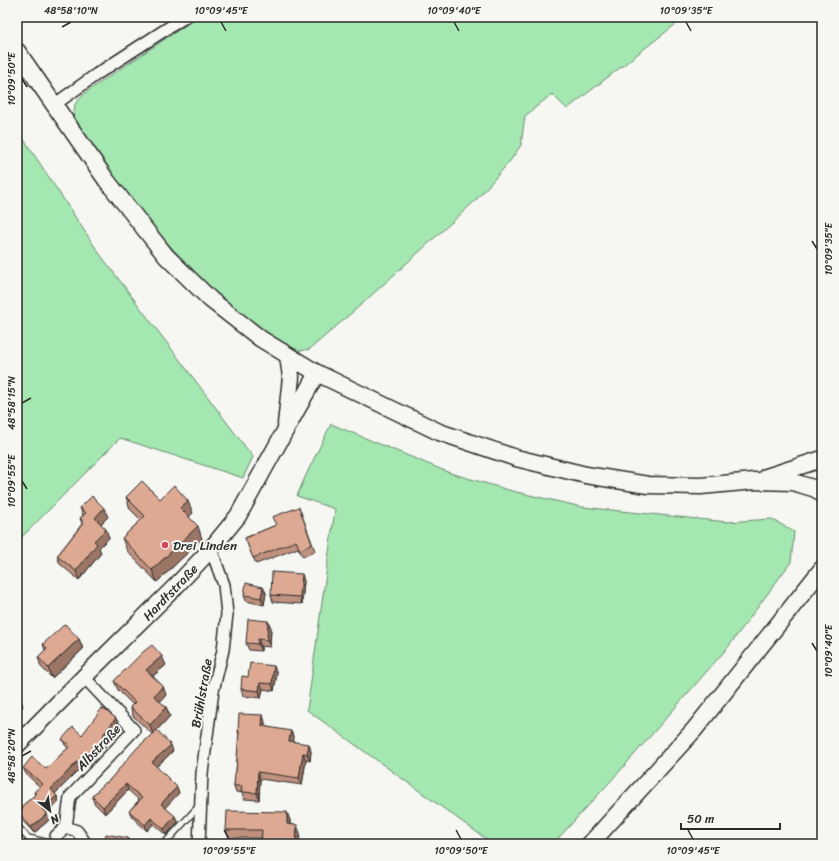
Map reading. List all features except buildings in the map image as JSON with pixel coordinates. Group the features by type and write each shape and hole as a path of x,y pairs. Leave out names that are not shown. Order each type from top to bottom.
{"main road":[{"path":"17,51 107,181 166,256 211,300 261,339 317,374 439,432 516,458 586,476 648,486 701,486 754,481 793,482 816,489 822,494"},
{"path":"286,430 291,377 288,356"},
{"name":"Hardtstraße","path":"17,746 174,588 211,549 238,516 317,374"},
{"path":"754,481 822,459"},
{"path":"590,844 694,730 822,569"}],"street":[{"path":"54,105 97,74 185,17"},
{"name":"Brühlstraße","path":"199,844 202,773 213,691 223,650 227,614 224,584 211,549"},
{"name":"Albstraße","path":"54,844 56,836 66,827 70,797 134,730 84,677"},
{"path":"66,827 77,831 84,841 83,844"}],"lane":[{"path":"164,844 200,805"},
{"path":"17,826 28,838 54,844"}],"green space":[{"path":"198,17 685,17 567,109 552,94 525,116 521,145 510,161 475,201 310,349 299,351 270,335 214,292 171,247 130,198 73,120 75,104 86,92"},
{"path":"23,138 99,253 253,457 243,478 120,438 17,542 17,143"},
{"path":"331,424 450,473 512,491 582,507 727,522 772,519 794,532 791,562 729,646 619,772 553,844 493,844 307,710 335,509 297,496"}],"place":[{"name":"Drei Linden","path":"165,545"}]}
